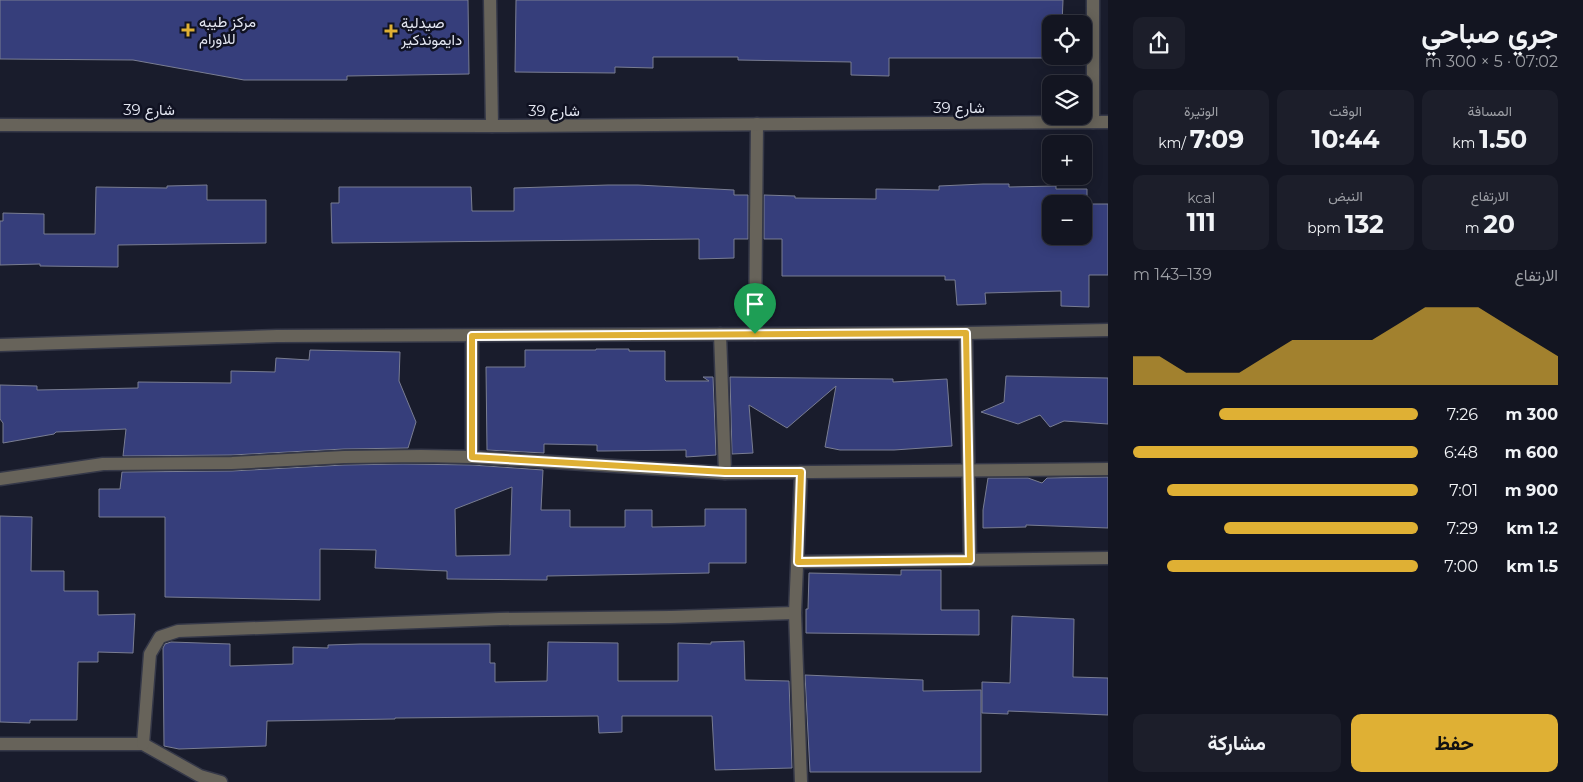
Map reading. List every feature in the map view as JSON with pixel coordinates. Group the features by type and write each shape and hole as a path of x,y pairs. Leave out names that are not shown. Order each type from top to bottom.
{"street":[{"path":"490,0 492,126"},
{"path":"1093,0 1093,122"},
{"name":"شارع 39","path":"0,125 492,126 1108,122"},
{"path":"755,334 757,124"},
{"path":"0,345 277,336 966,333 1108,330"},
{"path":"966,333 970,560"},
{"path":"720,334 725,472"},
{"path":"472,336 472,457"},
{"path":"0,479 103,464 232,463 344,457 472,457 725,472 1108,469"},
{"path":"801,472 795,613 801,782"},
{"path":"798,562 1108,558"},
{"path":"144,744 150,654 160,637 178,631 499,619 672,617 795,613"},
{"path":"0,744 144,744 200,776 221,782"}],"building":[{"path":"0,0 468,0 469,74 347,76 347,80 244,80 133,60 0,59"},
{"path":"516,0 1063,0 1062,15 1042,15 1042,58 889,58 889,76 851,75 851,62 738,60 738,57 653,57 653,68 615,67 615,73 515,72"},
{"path":"983,184 1009,184 1009,187 1056,186 1056,189 1087,189 1087,195 1042,195 1042,245 1092,245 1092,204 1108,204 1108,275 1089,275 1089,307 1061,306 1061,291 985,293 986,304 957,305 955,280 945,280 945,276 782,276 782,239 764,239 764,195 795,196 795,198 876,199 876,189 939,190 939,186"},
{"path":"207,185 207,200 266,200 266,243 118,245 118,267 40,266 40,264 0,265 0,221 3,221 3,213 44,214 44,234 95,234 96,187 167,188 167,186"},
{"path":"608,185 734,190 734,195 748,195 748,239 734,239 734,258 699,259 699,239 332,243 331,203 339,203 339,187 471,187 472,211 514,211 514,188"},
{"path":"596,349 665,351 666,381 709,381 703,377 713,377 716,455 686,457 686,450 597,451 597,445 544,444 544,453 487,450 486,367 525,367 525,350"},
{"path":"310,350 400,352 399,381 416,422 408,448 344,449 232,455 123,456 126,429 56,432 54,434 3,443 3,423 0,419 0,385 37,386 37,390 138,388 138,382 231,383 231,371 275,372 276,358 309,360"},
{"path":"1006,376 1108,378 1108,424 1064,421 1050,427 1040,415 1018,424 981,412 1004,402"},
{"path":"730,377 893,379 893,382 947,379 952,446 894,450 840,450 825,447 836,386 787,428 749,405 753,453 732,454"},
{"path":"344,465 472,465 543,470 541,510 570,510 570,527 625,527 625,510 652,510 652,527 705,526 705,509 746,509 746,563 709,563 709,573 547,576 547,580 447,579 447,571 375,568 376,550 320,549 320,600 165,597 165,517 99,517 99,489 120,489 122,472 232,471","holes":["512,487 510,555 456,556 455,509"]},
{"path":"1108,477 1108,528 1026,525 1026,527 983,528 983,510 988,478 1028,478 1042,483 1047,478"},
{"path":"0,516 32,517 31,571 64,571 64,591 98,591 98,615 135,614 133,653 98,652 98,662 78,662 77,720 30,720 30,723 0,722"},
{"path":"901,570 941,570 941,610 979,610 979,635 806,633 809,573 901,575"},
{"path":"1012,616 1074,619 1073,677 1108,678 1108,715 1008,711 1008,714 982,713 982,682 1010,683"},
{"path":"744,641 745,680 789,681 792,768 715,770 712,716 622,716 622,732 599,733 598,716 267,721 266,746 179,749 164,746 163,648 165,644 171,642 230,644 230,666 293,664 293,647 328,648 328,645 360,644 490,644 490,663 495,663 495,682 547,681 548,642 618,643 618,681 678,681 678,643 711,644 711,642"},
{"path":"805,675 923,680 923,691 981,690 981,772 810,772"}],"place":[{"name":"مركز طيبه للاورام","path":"188,30"},
{"name":"صيدلية دايموندكير","path":"391,31"}],"route":[{"path":"966,333 970,560 798,562 801,472 725,472 472,457 472,336 755,334 966,333"}]}
